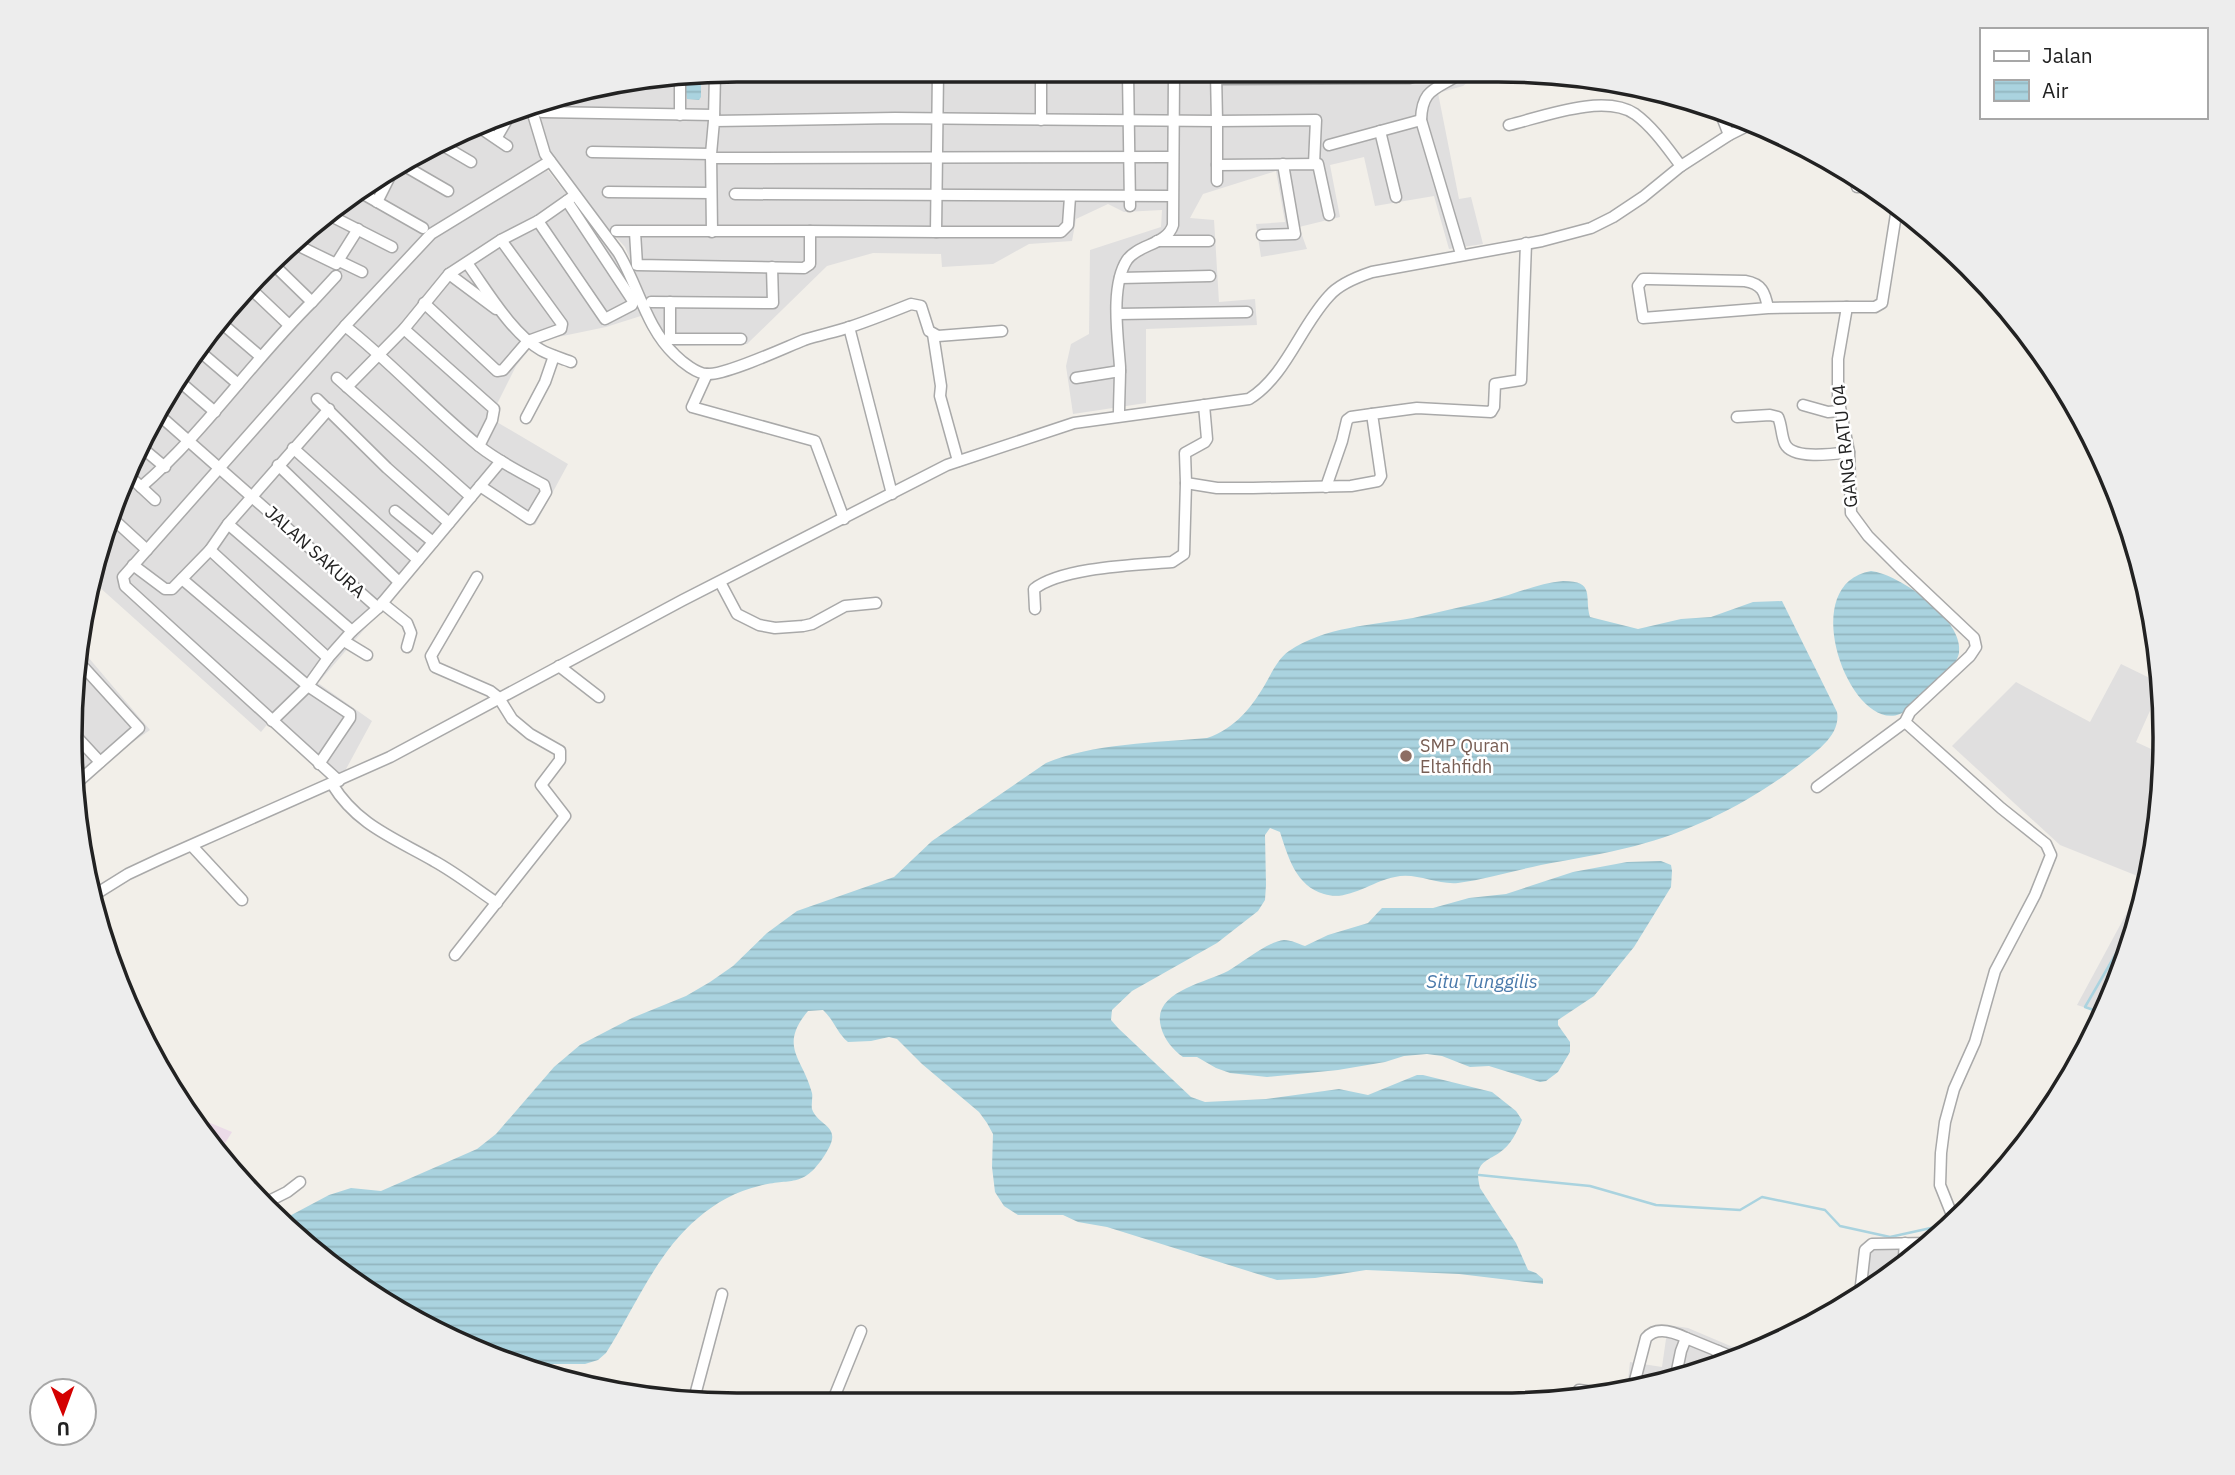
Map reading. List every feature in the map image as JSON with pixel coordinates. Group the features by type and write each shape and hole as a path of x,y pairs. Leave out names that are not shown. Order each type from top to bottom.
{"street":[{"path":"936,232 938,82"},
{"path":"1041,82 1041,120"},
{"path":"1128,82 1130,202"},
{"path":"1119,415 1117,314 1120,278 1131,255 1172,230 1174,82"},
{"path":"1216,82 1217,181"},
{"path":"1446,82 1427,93 1421,107 1421,120 1461,254"},
{"path":"712,232 711,156 715,83"},
{"path":"680,85 680,115"},
{"path":"1509,125 1592,105 1622,108 1644,123 1681,166"},
{"path":"544,112 714,118 1316,120 1314,164"},
{"path":"533,115 550,161 634,302 632,305 605,320 538,221"},
{"path":"1329,145 1421,120"},
{"path":"1724,123 1729,135"},
{"path":"497,137 503,126"},
{"path":"101,891 128,874 390,757 720,582 958,461 1074,422 1249,399 1264,387 1329,295 1347,283 1372,272 1591,228 1613,217 1681,166 1741,129"},
{"path":"1380,131 1396,197"},
{"path":"488,132 507,146"},
{"path":"449,149 471,162"},
{"path":"592,152 937,158 1172,157"},
{"path":"496,903 437,862 376,829 345,806 335,783 319,764 122,582 123,576 146,550 345,326 431,234 550,161"},
{"path":"1262,235 1295,234 1283,164"},
{"path":"1217,165 1318,164 1329,215"},
{"path":"410,170 448,191"},
{"path":"377,201 385,186"},
{"path":"608,192 711,193"},
{"path":"735,194 1070,197 1130,202 1172,196"},
{"path":"368,196 423,228"},
{"path":"616,231 1061,232 1068,225 1070,197"},
{"path":"347,387 404,329 449,275 500,240 538,221 571,198"},
{"path":"571,198 626,265 644,308 664,343 676,357 707,374 733,368 806,339 917,304 924,310 929,331 933,334 1002,331"},
{"path":"1768,308 1764,291 1759,285 1745,281 1643,279 1638,286 1643,318 1768,308 1875,307 1882,303 1895,217"},
{"path":"338,219 392,247"},
{"path":"302,248 336,264 358,229"},
{"path":"635,232 637,265 772,267 808,266 810,231"},
{"path":"424,303 497,371 503,370 528,341 561,329 562,326 500,240"},
{"path":"1157,241 1209,241"},
{"path":"1325,487 1347,420 1351,416 1417,408 1491,412 1496,384 1521,381 1526,243"},
{"path":"339,261 362,272"},
{"path":"467,263 505,316 528,341 538,349 571,362"},
{"path":"652,302 773,303 772,267"},
{"path":"279,270 312,302"},
{"path":"449,275 505,316"},
{"path":"141,487 189,442 289,324 336,276"},
{"path":"1120,278 1210,276"},
{"path":"256,293 289,324"},
{"path":"670,302 670,339 741,339"},
{"name":"GANG RATU 04","path":"1847,307 1838,359 1839,411 1849,452 1851,513 1857,524 1976,642 1970,656 1910,712 1905,722"},
{"path":"1117,314 1247,312"},
{"path":"345,326 379,353 479,446 546,487 546,492 533,518 528,519 480,486"},
{"path":"849,327 892,495"},
{"path":"227,328 261,358"},
{"path":"404,329 494,409 490,425 479,446"},
{"path":"933,334 941,386 940,397 958,461"},
{"path":"205,356 238,384"},
{"path":"526,418 545,382 554,356"},
{"path":"1076,378 1120,370"},
{"path":"707,374 692,407 815,441 844,519"},
{"path":"337,378 471,497"},
{"path":"185,386 215,412"},
{"path":"317,399 387,468 449,523"},
{"path":"1035,609 1034,589 1050,579 1090,571 1172,562 1184,554 1185,453 1207,439 1204,405"},
{"path":"1803,405 1828,412 1839,411"},
{"path":"133,565 164,589 172,589 210,550 228,524 329,409"},
{"path":"1186,483 1217,488 1325,487 1376,482 1381,478 1372,414"},
{"path":"1737,417 1778,417 1785,444 1788,450 1795,453 1849,452"},
{"name":"JALAN SAKURA","path":"165,420 380,605 407,622 411,633 407,647"},
{"path":"293,448 418,561"},
{"path":"148,453 165,467"},
{"path":"272,721 308,686 352,631 380,605 501,461"},
{"path":"278,465 399,582"},
{"path":"135,481 155,500"},
{"path":"396,511 433,542"},
{"path":"118,524 146,550"},
{"path":"228,524 352,631"},
{"path":"210,550 328,658"},
{"path":"456,955 565,816 541,785 560,760 560,751 530,734 512,719 499,698 474,682 435,667 432,662 431,656 477,577"},
{"path":"182,579 308,686 350,716 319,764"},
{"path":"720,582 737,614 759,625 775,628 812,624 845,606 876,603"},
{"path":"344,641 367,655"},
{"path":"559,666 598,697"},
{"path":"84,777 139,728 86,670"},
{"path":"1816,787 1905,722 2001,808 2046,844 2051,855 2035,894 1995,971 1975,1042 1951,1100 1941,1153 1940,1185 1950,1211"},
{"path":"82,742 100,762"},
{"path":"192,846 242,900"},
{"path":"272,1199 300,1182"},
{"path":"1905,1250 1906,1243"},
{"path":"1861,1282 1865,1250 1868,1246 1914,1243"},
{"path":"696,1391 722,1294"},
{"path":"837,1393 860,1331"},
{"path":"1636,1377 1646,1338 1655,1331 1686,1338 1722,1353"},
{"path":"1678,1367 1686,1338"}],"shaded area":[{"path":"738,82 1468,82 1438,93 1459,199 1471,197 1483,244 1449,249 1434,196 1375,206 1364,157 1330,165 1340,217 1299,227 1307,249 1261,257 1256,224 1285,222 1276,171 1203,194 1190,218 1214,220 1219,302 1255,299 1257,325 1146,329 1146,403 1073,414 1066,366 1071,344 1089,334 1090,250 1161,227 1162,210 1124,212 1108,204 1076,219 1072,241 1029,244 993,264 942,267 941,254 873,253 827,266 747,344 671,346 650,307 625,247 607,227 587,212 555,167 534,115 610,95 652,88"},
{"path":"529,116 541,162 623,265 647,314 606,327 553,338 531,347 516,366 490,418 568,464 535,525 481,494 318,683 372,721 345,771 329,777 270,721 261,732 100,588 117,527 132,487 170,410 193,373 245,305 305,245 373,193 410,170 487,132"},
{"path":"88,657 150,730 84,776 82,738"},
{"path":"2121,664 2149,678 2152,707 2136,742 2152,750 2147,823 2137,876 2060,845 1952,746 2016,682 2090,722"},
{"path":"2130,907 2118,948 2093,1010 2077,1005"},
{"path":"208,1122 232,1132 224,1144"},
{"path":"1913,1243 1861,1282 1866,1247"},
{"path":"1668,1325 1688,1328 1735,1348 1708,1358 1628,1379 1630,1362 1662,1367"}],"water":[{"path":"701,84 699,100 687,99 685,85"},
{"path":"1871,571 1897,580 1928,601 1952,627 1958,640 1959,653 1950,670 1914,705 1900,714 1882,714 1864,702 1849,681 1838,655 1833,627 1836,602 1848,582"},
{"path":"1563,581 1580,584 1587,592 1590,617 1638,629 1681,619 1711,617 1753,602 1782,601 1837,712 1832,735 1814,754 1782,778 1722,813 1679,832 1623,849 1458,883 1403,876 1386,879 1351,893 1333,896 1324,894 1314,890 1300,877 1290,860 1280,832 1270,828 1265,835 1265,900 1258,911 1217,943 1132,991 1112,1010 1111,1020 1191,1097 1205,1102 1266,1099 1339,1089 1368,1095 1417,1075 1492,1092 1516,1111 1522,1120 1507,1146 1481,1165 1478,1174 1480,1188 1516,1243 1528,1270 1543,1279 1543,1284 1459,1274 1366,1270 1315,1278 1277,1280 1107,1227 1078,1222 1063,1215 1018,1215 1004,1206 995,1192 992,1167 993,1134 979,1112 897,1039 889,1037 848,1042 823,1010 808,1011 799,1023 794,1044 812,1093 812,1109 831,1132 831,1144 826,1153 818,1165 803,1177 735,1194 698,1218 683,1232 658,1264 606,1353 598,1360 585,1364 548,1364 487,1343 448,1325 373,1282 290,1216 329,1195 351,1188 381,1191 477,1149 496,1134 554,1067 580,1045 632,1018 686,996 710,982 733,966 767,933 797,911 894,877 932,841 1046,763 1103,748 1207,738 1235,723 1256,699 1282,657 1303,643 1333,632 1413,618"},
{"name":"Situ Tunggilis","path":"1661,861 1671,865 1671,887 1634,947 1594,996 1558,1020 1558,1025 1570,1042 1570,1052 1558,1072 1546,1081 1540,1082 1489,1066 1470,1067 1442,1056 1427,1054 1404,1056 1338,1070 1267,1077 1230,1073 1197,1057 1183,1057 1169,1044 1162,1031 1160,1015 1164,1005 1172,997 1182,990 1228,971 1278,941 1287,940 1305,946 1328,935 1368,923 1382,908 1433,908 1469,898 1506,894 1573,872 1627,862"}],"waterway":[{"path":"2093,1010 2085,1007 2116,954"},
{"path":"1479,1175 1590,1186 1656,1205 1740,1210 1762,1197 1825,1210 1840,1226 1890,1237 1933,1228"}],"place":[{"name":"SMP Quran Eltahfidh","path":"1406,756"}]}
